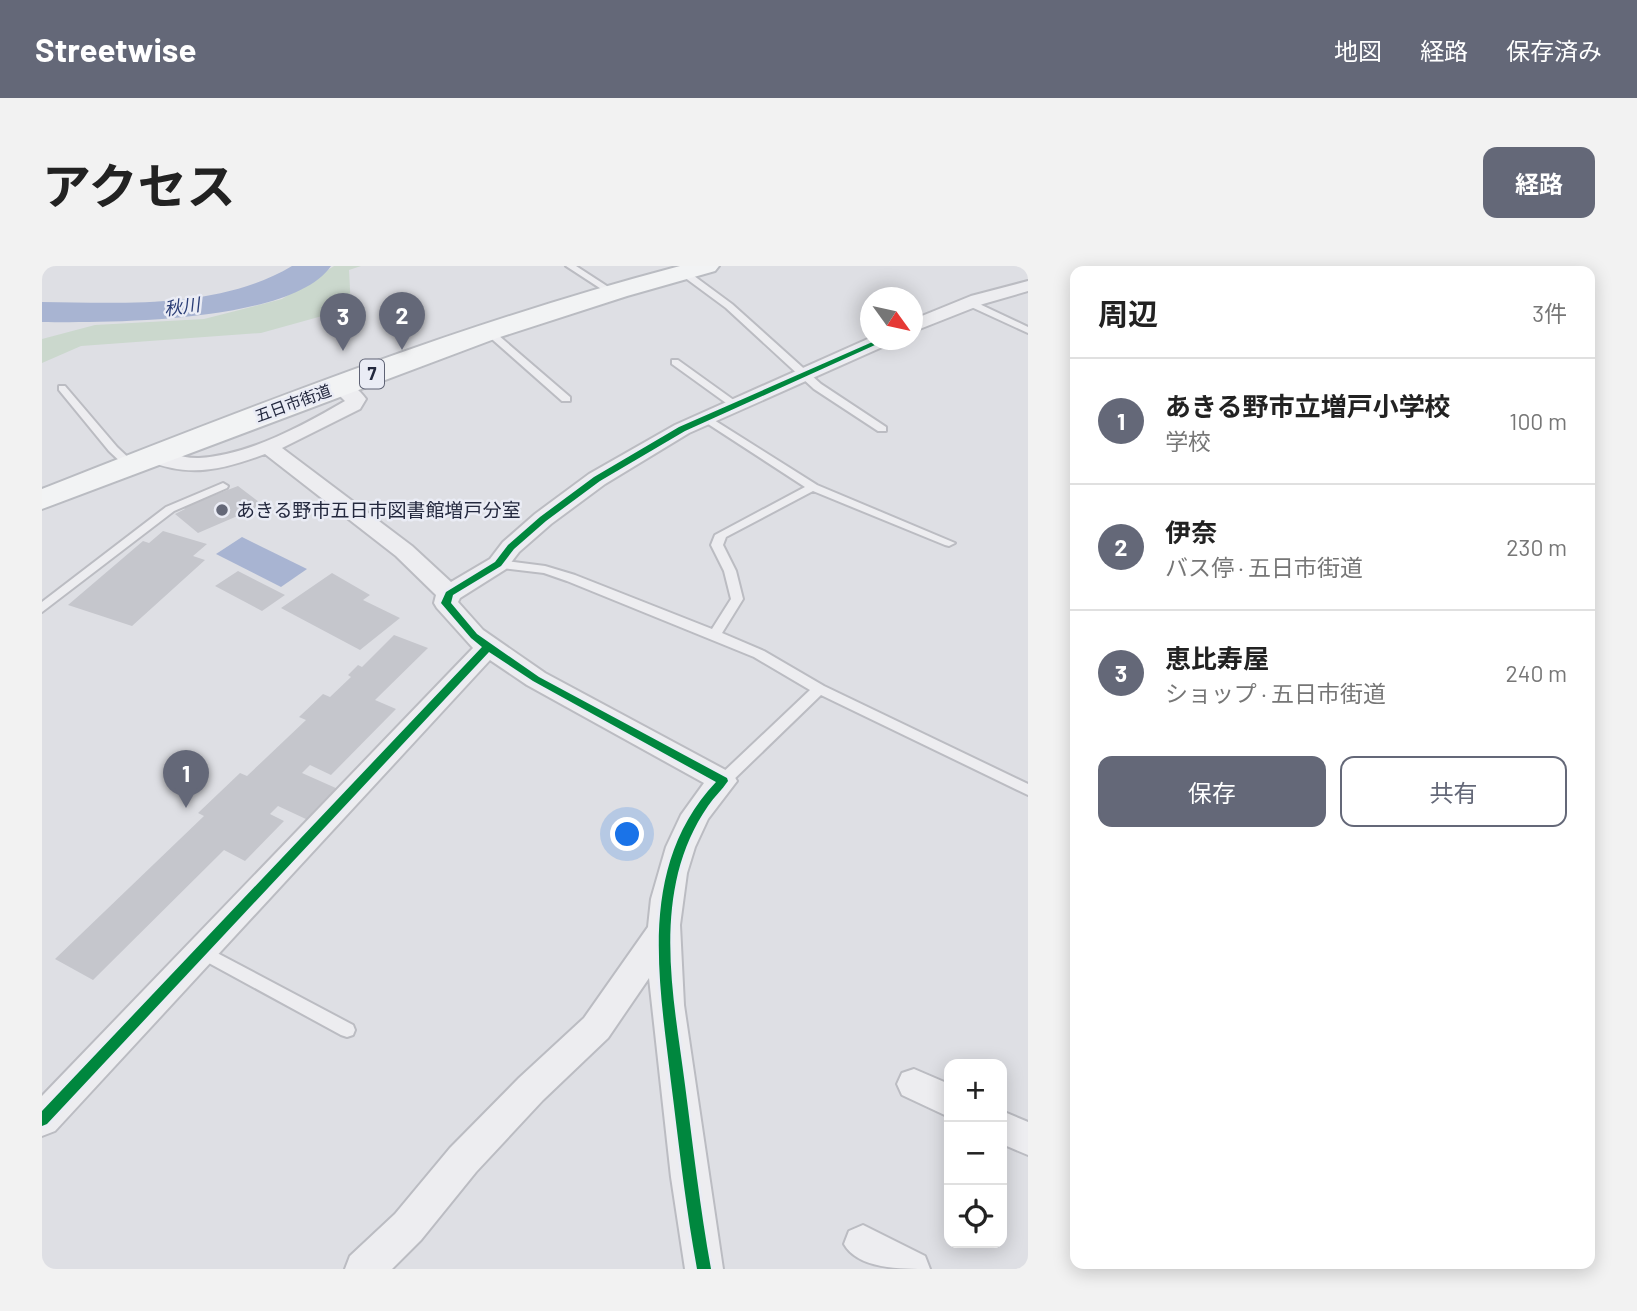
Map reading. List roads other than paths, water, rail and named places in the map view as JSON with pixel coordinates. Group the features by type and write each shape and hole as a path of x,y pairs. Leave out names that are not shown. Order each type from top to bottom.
{"main road":[{"name":"五日市街道","path":"42,500 488,331 695,269"}],"street":[{"path":"923,322 970,303 1028,286"},
{"path":"704,1269 695,1227 672,1035 664,930 672,873 691,820 705,799 723,781 536,679 474,636 446,603 449,594 498,564 511,547 543,519 597,479 682,429 860,350"},
{"path":"142,460 200,465 267,446 353,405 355,399 340,386"},
{"path":"267,446 404,551 449,594"},
{"path":"42,1120 488,647"},
{"path":"364,1269 408,1227 463,1160 531,1089 596,1028 664,930"},
{"path":"914,1084 944,1099"},
{"path":"1007,1129 1028,1139"},
{"path":"863,1244 911,1269"}],"lane":[{"path":"570,266 612,292"},
{"path":"695,269 729,306 807,374 813,385 882,429"},
{"path":"970,303 1028,330"},
{"path":"488,331 566,399"},
{"path":"675,362 737,406"},
{"path":"62,388 113,449 142,460"},
{"path":"706,418 813,487 949,543"},
{"path":"42,608 170,509 223,486"},
{"path":"715,635 737,599 730,571 717,545 721,535 813,487"},
{"path":"498,564 545,570 571,578 715,635 759,654 818,689 1028,790"},
{"path":"723,781 818,689"},
{"path":"202,951 347,1030"}],"water":[{"path":"242,537 307,569 281,587 216,554"}],"waterway":[{"name":"秋川","path":"42,312 131,312 191,307 249,296 277,287 315,266"}],"place":[{"name":"伊奈","path":"402,350"},
{"name":"恵比寿屋","path":"343,351"},
{"name":"あきる野市五日市図書館増戸分室","path":"222,510"},
{"name":"あきる野市立増戸小学校","path":"186,808"}]}
